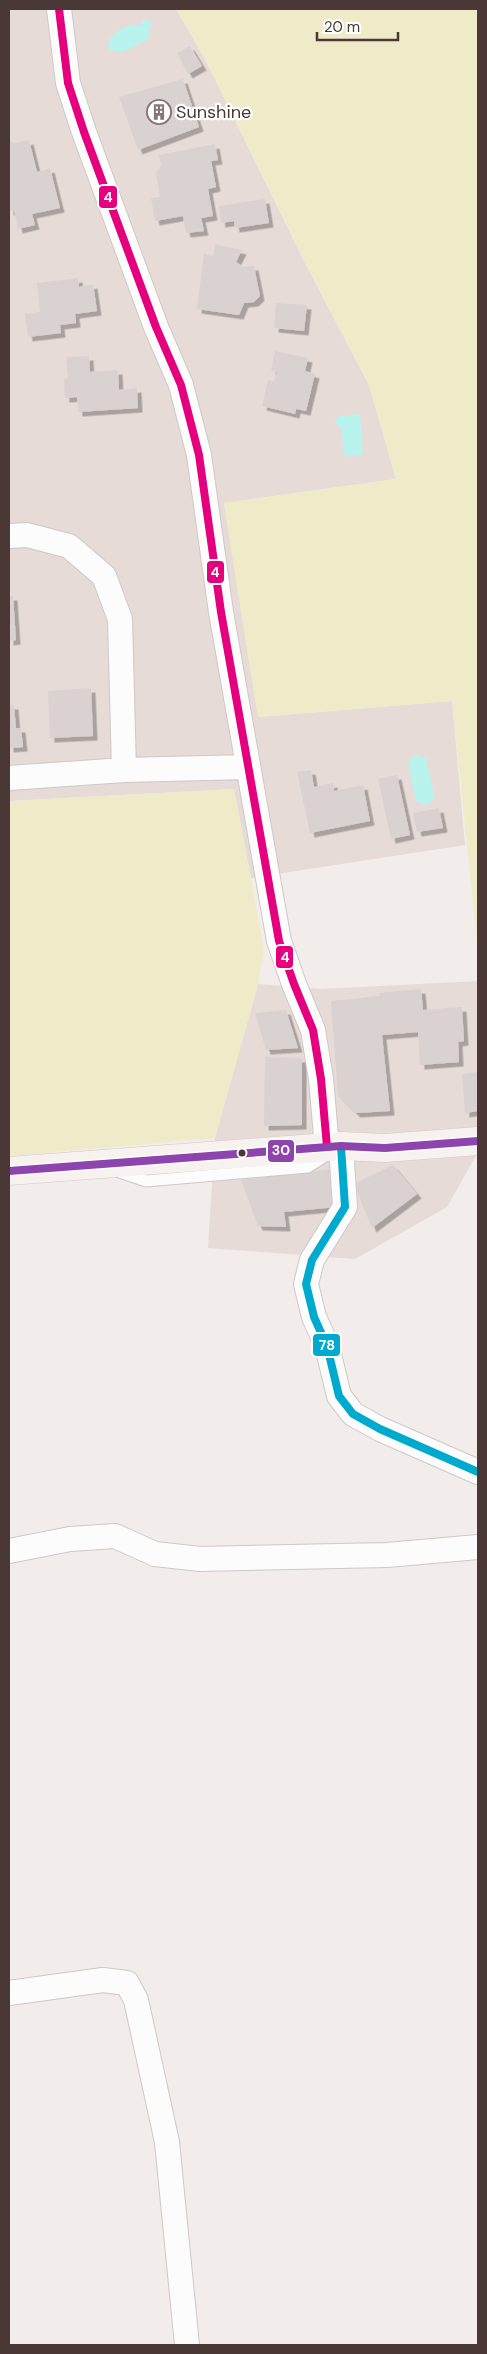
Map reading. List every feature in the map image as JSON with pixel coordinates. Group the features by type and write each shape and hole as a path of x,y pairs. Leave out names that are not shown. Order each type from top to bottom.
{"main road":[{"path":"9,1171 334,1146 385,1148 478,1141"}],"street":[{"path":"59,9 68,83 84,132 156,327 181,385 199,455 221,612 279,941 313,1030 346,1207 312,1260 306,1284 314,1317 328,1346 339,1396 353,1414 380,1429 478,1472"},
{"path":"9,536 27,534 69,546 104,576 120,619 124,770"},
{"path":"9,778 124,770 248,767"},
{"path":"9,1551 70,1539 114,1536 156,1554 200,1560 387,1555 478,1547"},
{"path":"9,1993 103,1980 127,1983 136,2000 167,2142 187,2345"}],"shaded area":[{"path":"9,9 176,9 205,59 305,263 369,385 396,479 224,503 258,717 452,701 465,845 251,878 234,789 9,801"},
{"path":"176,9 478,9 478,951 452,701 258,717 224,503 396,479 369,385 305,263 205,59"},
{"path":"234,789 264,950 258,984 215,1138 9,1156 9,801"},
{"path":"478,981 478,1152 447,1207 355,1259 208,1248 215,1138 258,984 321,989"}],"water":[{"path":"144,19 151,22 152,26 148,29 150,37 123,52 111,51 108,44 116,32 131,25 141,25"},
{"path":"360,414 363,454 345,457 341,428 334,422 340,416"},
{"path":"420,755 423,758 426,757 435,799 431,799 431,803 423,805 421,802 416,802 408,762 412,760 413,756"}],"building":[{"path":"190,46 202,66 188,74 177,53"},
{"name":"Sunshine","path":"183,79 199,127 138,150 119,97"},
{"path":"9,138 13,144 29,140 37,172 50,168 60,208 32,214 35,225 18,229 14,210 9,211"},
{"path":"215,144 218,160 211,161 216,187 208,189 213,216 201,218 204,231 186,233 183,216 155,221 151,198 160,197 156,173 161,166 159,155"},
{"path":"265,199 269,223 235,228 234,221 221,223 219,206"},
{"path":"215,244 242,250 236,262 244,267 254,266 260,296 254,302 244,303 239,315 197,309 204,253 213,257"},
{"path":"78,278 79,287 93,284 97,311 75,314 76,323 60,325 61,333 28,337 25,314 40,312 37,283"},
{"path":"276,303 307,305 304,331 274,328"},
{"path":"275,351 308,358 305,371 315,374 306,411 296,409 295,414 262,406 268,380 274,381 277,372 271,370"},
{"path":"89,356 90,372 118,370 119,390 137,388 138,408 78,412 77,397 65,398 64,379 68,378 66,357"},
{"path":"9,596 13,596 16,640 9,641"},
{"path":"91,688 93,736 50,738 48,691"},
{"path":"9,705 14,705 16,728 21,728 23,747 9,748"},
{"path":"311,770 314,787 333,783 334,791 363,785 370,821 310,833 297,772"},
{"path":"397,775 410,835 391,839 378,779"},
{"path":"439,808 443,828 417,832 413,813"},
{"path":"421,989 423,1010 462,1007 464,1041 458,1042 459,1062 420,1065 418,1032 382,1035 390,1111 356,1113 338,1096 331,1001 380,996 379,993"},
{"path":"286,1010 298,1048 266,1050 255,1013"},
{"path":"265,1057 302,1058 302,1125 264,1126"},
{"path":"478,1072 478,1111 465,1113 462,1074"},
{"path":"393,1165 417,1194 372,1228 354,1184"},
{"path":"332,1169 336,1207 284,1212 286,1227 258,1226 241,1180"}],"transit line":[{"name":"4","path":"59,9 68,83 84,132 156,327 181,385 199,455 221,612 279,941 313,1030 321,1079 327,1147"},
{"name":"30","path":"9,1171 341,1146 385,1148 478,1141"},
{"name":"78","path":"341,1146 345,1207 312,1260 306,1284 314,1317 327,1346 339,1396 353,1414 380,1429 478,1472"}],"place":[{"name":"Sunshine","path":"159,112"}]}
